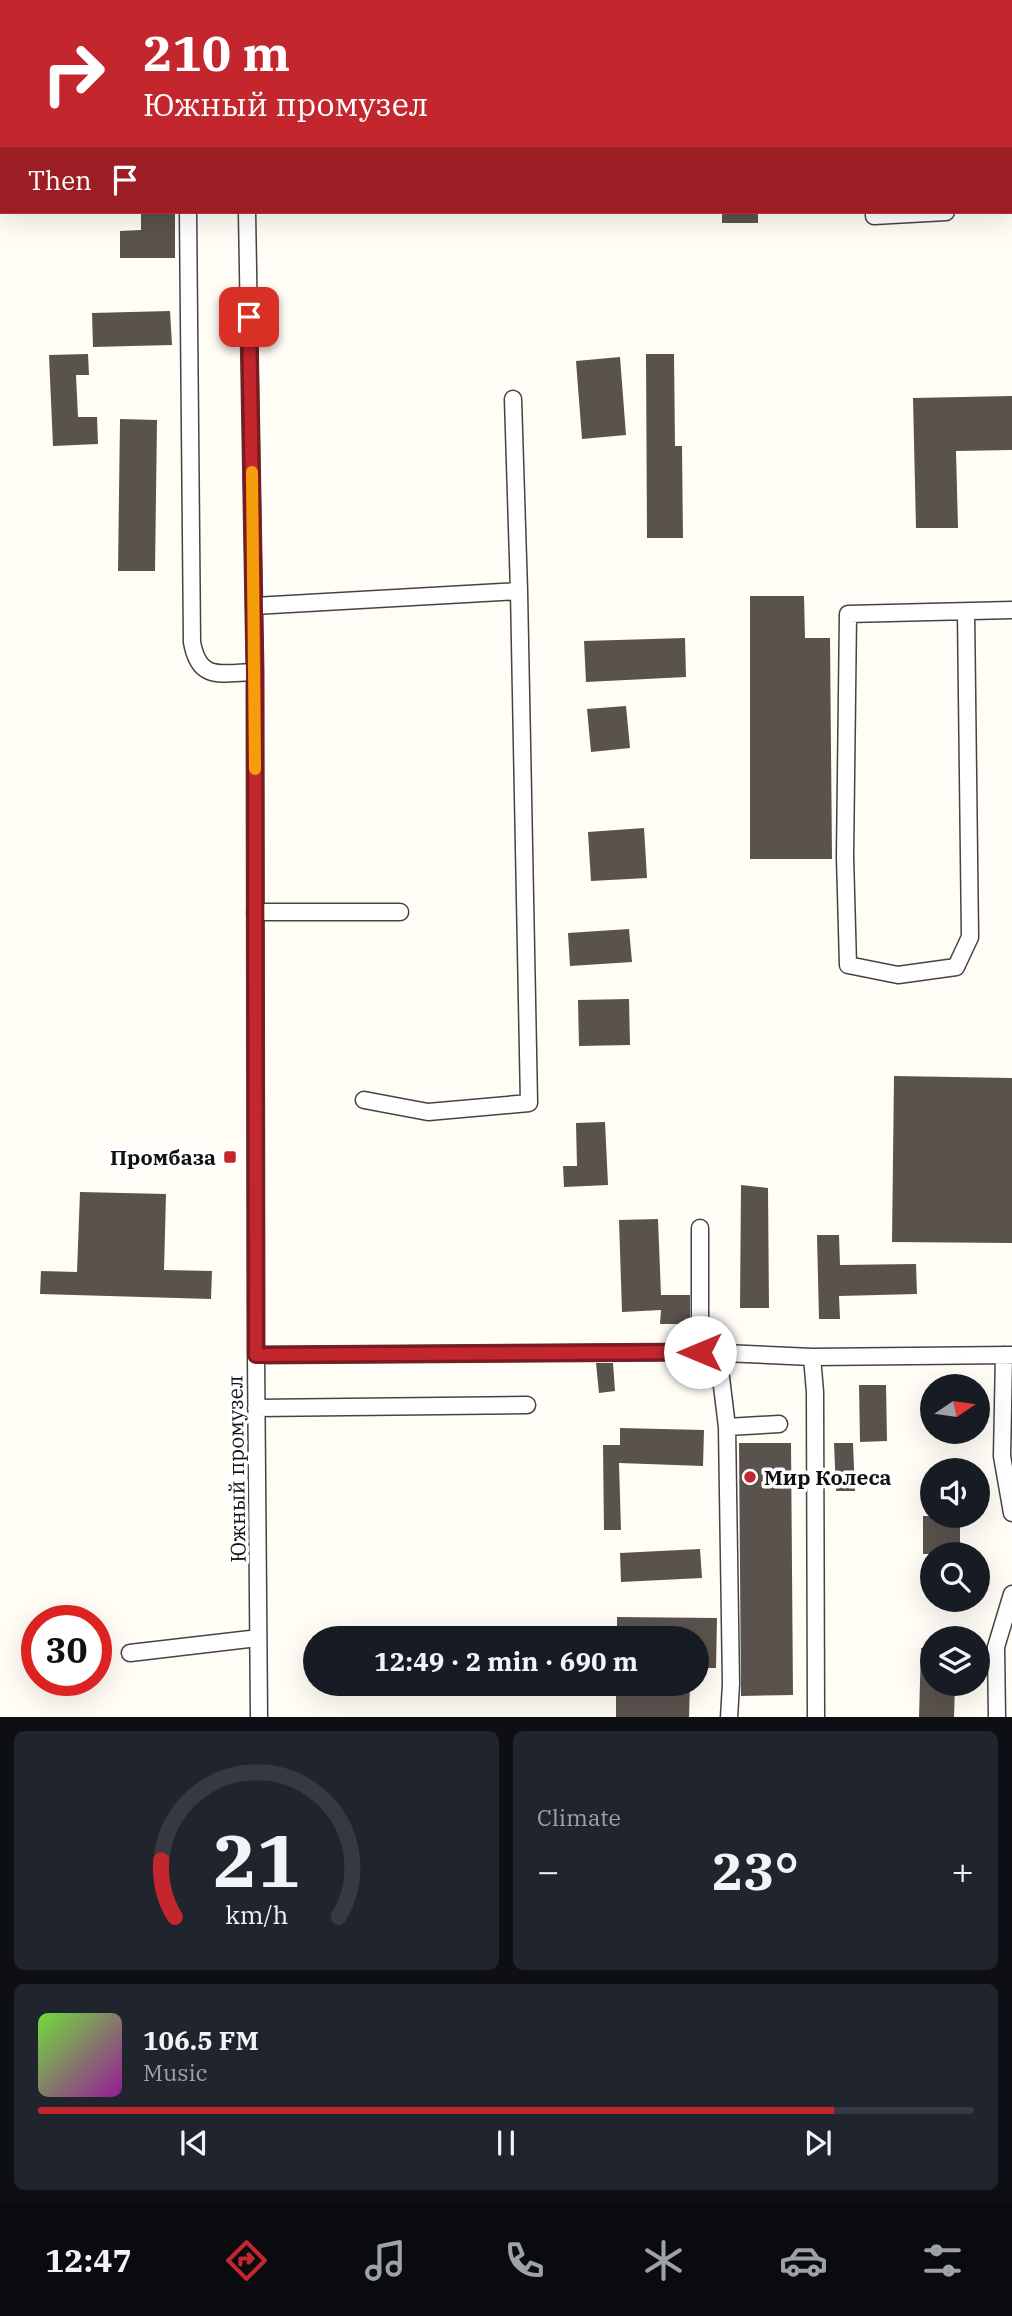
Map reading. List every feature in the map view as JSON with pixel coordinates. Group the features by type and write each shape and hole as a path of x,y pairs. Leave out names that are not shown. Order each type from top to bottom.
{"street":[{"path":"188,214 192,642 195,658 201,667 209,672 255,672"},
{"name":"Южный промузел","path":"247,214 255,672 259,1717"},
{"path":"874,214 910,214"},
{"path":"364,1100 428,1112 529,1102 513,399"},
{"path":"254,606 519,591"},
{"path":"966,612 970,937 956,967 898,975 848,965 845,857 848,614 1012,610"},
{"path":"255,912 400,912"},
{"path":"700,1228 700,1352"},
{"path":"256,1355 700,1352 812,1357 1008,1355 1002,1456 1012,1513"},
{"path":"718,1353 727,1427 731,1684 729,1717"},
{"path":"812,1357 815,1392 816,1717"},
{"path":"256,1408 527,1405"},
{"path":"727,1427 779,1424"},
{"path":"997,1717 996,1647 1012,1594"},
{"path":"130,1653 258,1638"}],"building":[{"path":"141,214 175,214 175,258 120,258 120,231 141,230"},
{"path":"722,214 758,214 758,223 722,223"},
{"path":"170,311 172,345 93,347 92,313"},
{"path":"88,354 89,375 76,375 78,417 97,417 98,444 53,446 49,355"},
{"path":"646,354 674,354 675,446 682,446 683,538 647,538"},
{"path":"620,357 626,435 582,439 576,361"},
{"path":"1012,396 1012,450 956,451 958,528 916,528 913,398"},
{"path":"120,419 157,420 155,571 118,571"},
{"path":"750,596 804,596 805,638 830,638 832,859 750,859"},
{"path":"685,638 686,677 586,682 584,641"},
{"path":"626,706 630,748 591,752 587,709"},
{"path":"644,828 647,878 591,881 588,832"},
{"path":"629,929 632,962 570,966 568,933"},
{"path":"629,999 630,1045 579,1046 578,1000"},
{"path":"894,1076 1012,1078 1012,1243 892,1242"},
{"path":"605,1122 608,1185 564,1187 563,1166 577,1166 576,1123"},
{"path":"741,1185 768,1188 769,1308 740,1308"},
{"path":"80,1192 166,1194 164,1270 212,1271 211,1299 40,1294 41,1271 77,1272"},
{"path":"658,1219 661,1295 690,1295 690,1324 660,1324 661,1310 622,1312 619,1220"},
{"path":"817,1235 839,1235 840,1265 916,1264 917,1294 839,1296 840,1319 819,1319"},
{"path":"596,1363 613,1363 615,1391 599,1393"},
{"path":"859,1385 886,1385 887,1441 860,1442"},
{"path":"620,1428 704,1430 703,1466 619,1463 621,1530 604,1530 603,1445 620,1445"},
{"path":"739,1443 791,1443 793,1695 741,1696"},
{"path":"834,1443 853,1443 855,1491 836,1491"},
{"path":"923,1528 960,1528 960,1542 923,1542"},
{"path":"700,1549 702,1578 621,1582 620,1553"},
{"path":"617,1617 717,1618 716,1668 709,1668 709,1626 617,1626"},
{"path":"920,1683 920,1696 955,1696 954,1717 919,1717"},
{"path":"616,1696 690,1696 689,1717 616,1717"}],"slow traffic":[{"path":"252,472 255,769"}],"place":[{"name":"Промбаза","path":"230,1157"},
{"name":"Мир Колеса","path":"750,1477"}],"route":[{"path":"249,317 255,672 256,1355 700,1352"}]}
